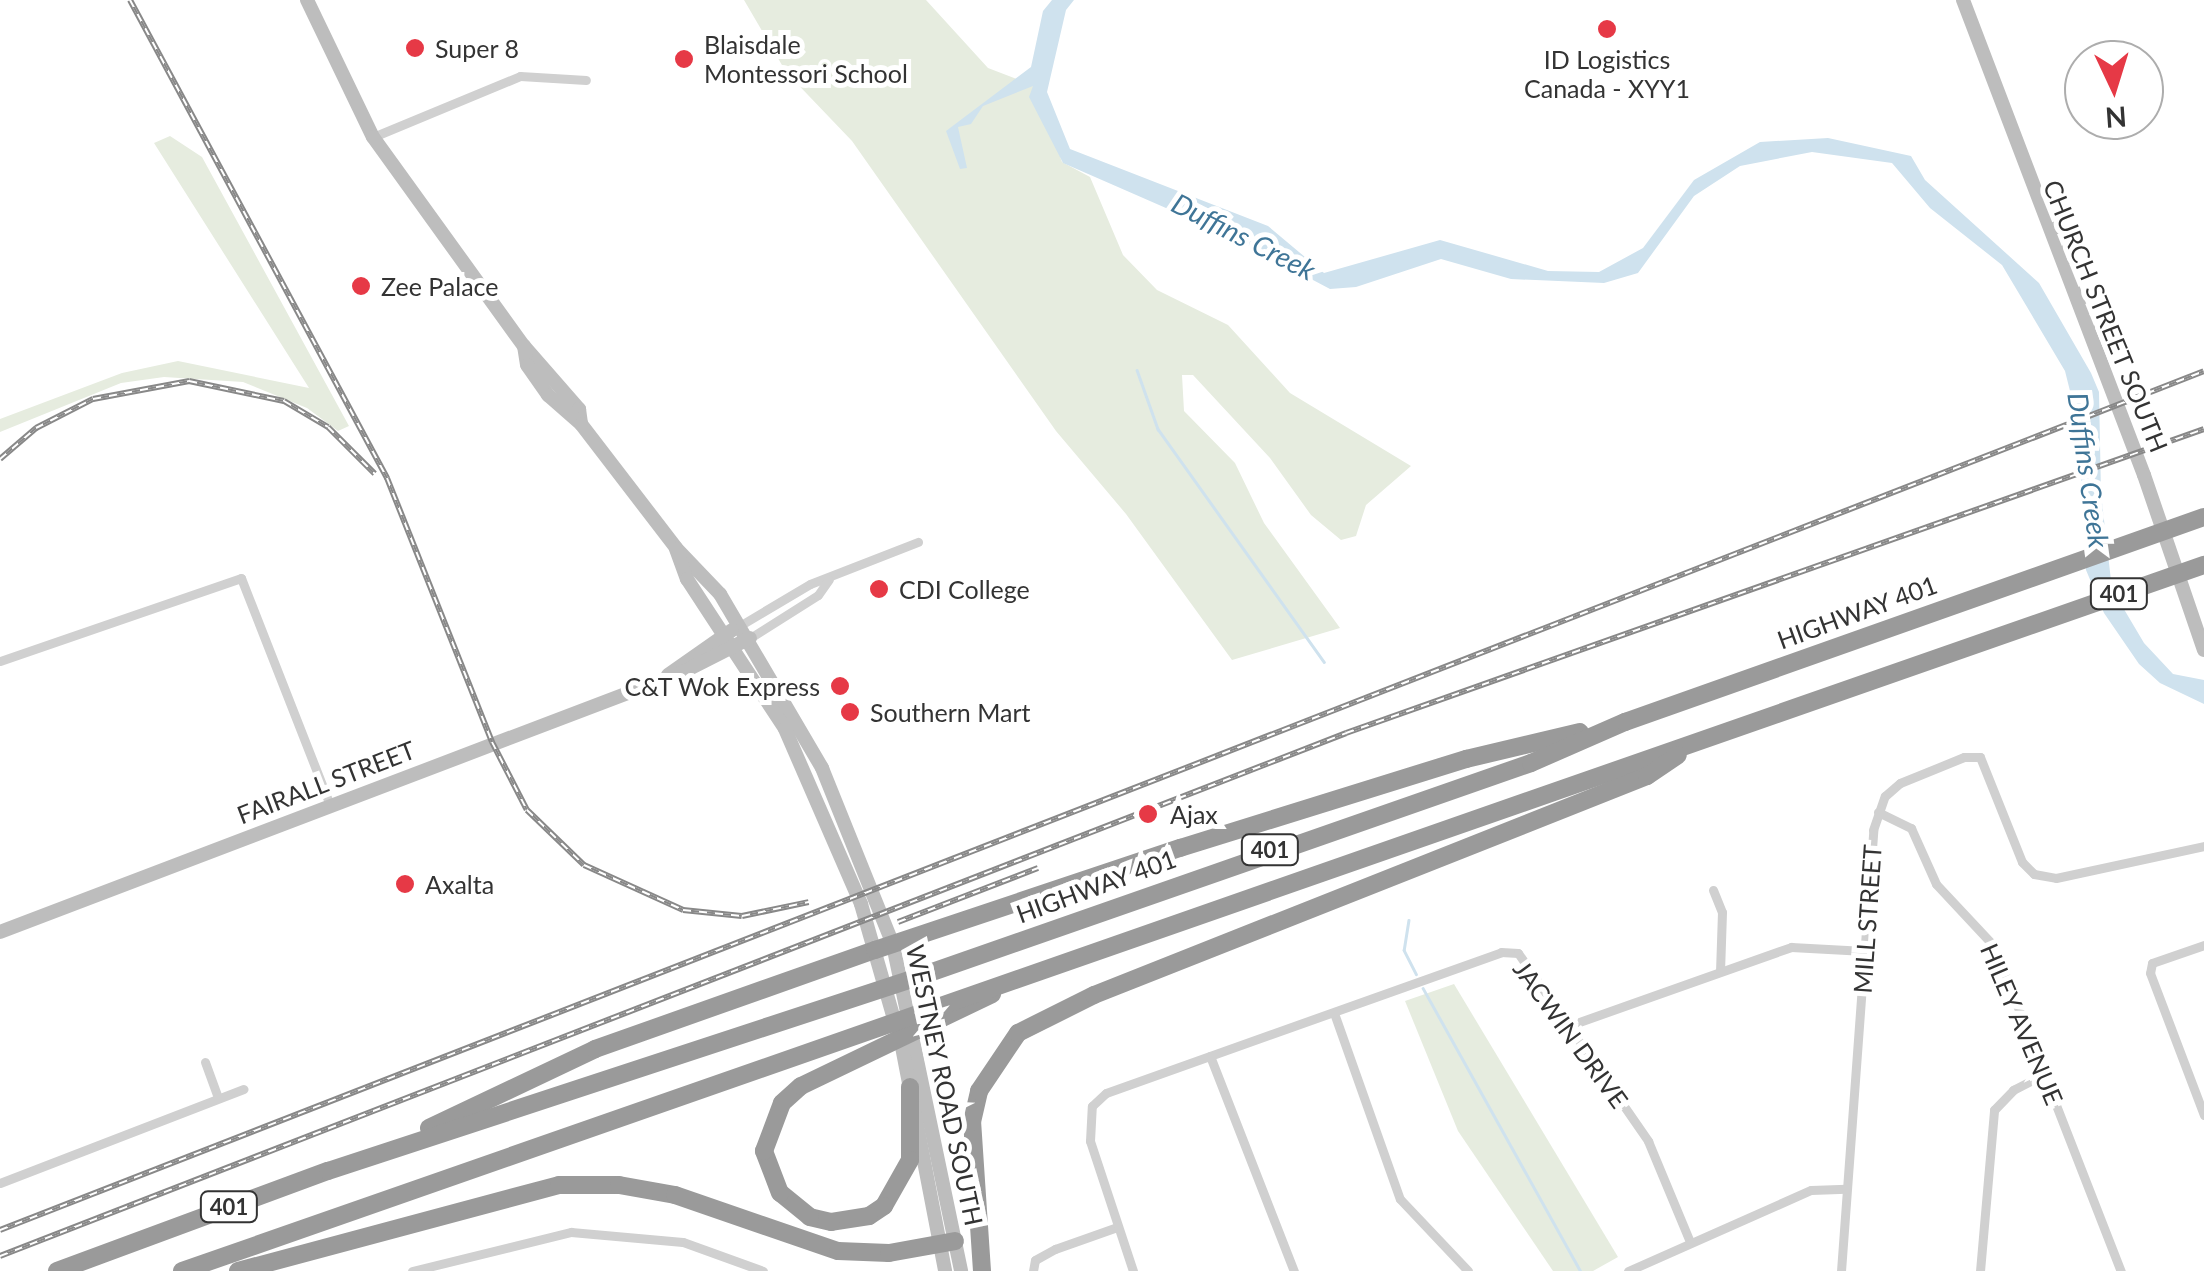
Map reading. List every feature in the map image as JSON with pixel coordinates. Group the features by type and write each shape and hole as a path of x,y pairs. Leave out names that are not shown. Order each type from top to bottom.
{"highway":[{"name":"HIGHWAY 401","path":"56,1271 328,1172 915,978 1531,763 1625,722 2204,517"},
{"name":"401","path":"182,1271 884,1034 1012,981 2204,564"},
{"path":"328,1172 596,1050 884,948 1466,759 1625,722"},
{"path":"982,1271 972,1122 978,1091 1018,1034 1094,995 1646,776 1701,740"},
{"path":"884,1034 801,1086 782,1103 764,1151 780,1193 810,1217 831,1222 884,1206 910,1160 910,1087"},
{"path":"238,1271 559,1185 619,1185 674,1195 838,1251 889,1253 948,1243"}],"main road":[{"name":"WESTNEY ROAD SOUTH","path":"307,0 373,137 524,346 527,366 565,415 581,424 676,548 702,570 746,632 834,793 884,948 948,1243 946,1271"},
{"name":"CHURCH STREET SOUTH","path":"1963,0 2144,475 2204,650"},
{"name":"WESTNEY ROAD SOUTH","path":"676,548 687,578 731,640 806,772 884,948 910,1087 948,1243 961,1271"},
{"name":"FAIRALL STREET","path":"0,932 668,675 746,632"}],"street":[{"path":"373,137 520,76 586,80"},
{"path":"746,632 829,579 918,542"},
{"path":"0,662 241,578 330,805"},
{"path":"746,632 818,595 829,579"},
{"name":"MILL STREET","path":"1841,1271 1878,812 1900,783 1964,757 1980,758 2022,862 2034,874 2056,878 2204,846"},
{"name":"HILEY AVENUE","path":"1878,812 1911,828 1936,884 1994,946 2121,1271"},
{"path":"1713,890 1722,912 1720,971"},
{"path":"2204,945 2152,963 2150,972 2204,1114"},
{"path":"1568,1026 1791,947 1866,951"},
{"name":"JACWIN DRIVE","path":"1117,1227 1090,1141 1092,1106 1106,1093 1501,952 1518,953 1648,1142 1690,1242"},
{"path":"1334,1013 1400,1199 1468,1271"},
{"path":"1210,1056 1294,1271"},
{"path":"204,1062 218,1097"},
{"path":"1980,1271 1994,1110 2013,1090 2044,1074"},
{"path":"0,1182 243,1089"},
{"path":"1628,1271 1811,1190 1846,1189"},
{"path":"1032,1271 1035,1260 1055,1249 1117,1227 1133,1271"},
{"path":"412,1271 571,1232 683,1242 762,1271"}],"shaded area":[{"path":"744,0 926,0 988,68 1035,86 1062,162 1090,177 1123,255 1157,290 1228,325 1290,393 1411,466 1366,505 1356,536 1341,540 1311,515 1270,458 1193,375 1182,375 1184,411 1235,463 1264,523 1340,628 1232,660 1126,514 1056,431 852,141 786,72"},
{"path":"170,136 202,157 349,426 338,431 307,408 243,382 164,377 121,383 0,432 0,419 122,373 178,361 309,388 154,143"},
{"path":"1454,984 1618,1257 1593,1271 1553,1271 1458,1131 1405,1001"}],"water":[{"name":"Duffins Creek","path":"1052,0 1074,0 1066,10 1047,92 1070,149 1268,226 1324,273 1440,240 1548,271 1599,272 1643,248 1694,180 1760,142 1828,138 1911,156 1925,180 2039,283 2091,373 2099,392 2101,494 2112,589 2144,643 2173,674 2204,680 2204,704 2160,683 2139,664 2104,613 2086,570 2078,423 2065,371 2002,265 1930,208 1892,163 1812,152 1740,166 1694,196 1638,273 1604,283 1511,279 1441,259 1356,287 1330,289 1230,236 1063,163 1029,97 1033,86 983,106 971,124 958,127 967,168 960,169 946,131 1031,67 1043,11"}],"waterway":[{"path":"1137,370 1158,429 1324,662"},
{"path":"1409,920 1404,950 1416,974"},
{"path":"1423,988 1580,1270"}],"railway":[{"path":"130,0 387,478 492,742 527,810 584,865 683,910 742,916 809,902"},
{"path":"0,1230 2204,371"},
{"path":"0,459 36,428 93,399 189,381 284,401 328,427 375,474"},
{"path":"0,1256 1346,733 2204,429"},
{"path":"898,922 1038,868"}],"place":[{"name":"ID Logistics Canada - XYY1","path":"1607,29"},
{"name":"Super 8","path":"415,48"},
{"name":"Blaisdale Montessori School","path":"684,59"},
{"name":"Zee Palace","path":"361,286"},
{"name":"CDI College","path":"879,589"},
{"name":"C&T Wok Express","path":"840,686"},
{"name":"Southern Mart","path":"850,712"},
{"name":"Ajax","path":"1148,814"},
{"name":"Axalta","path":"405,884"}]}
